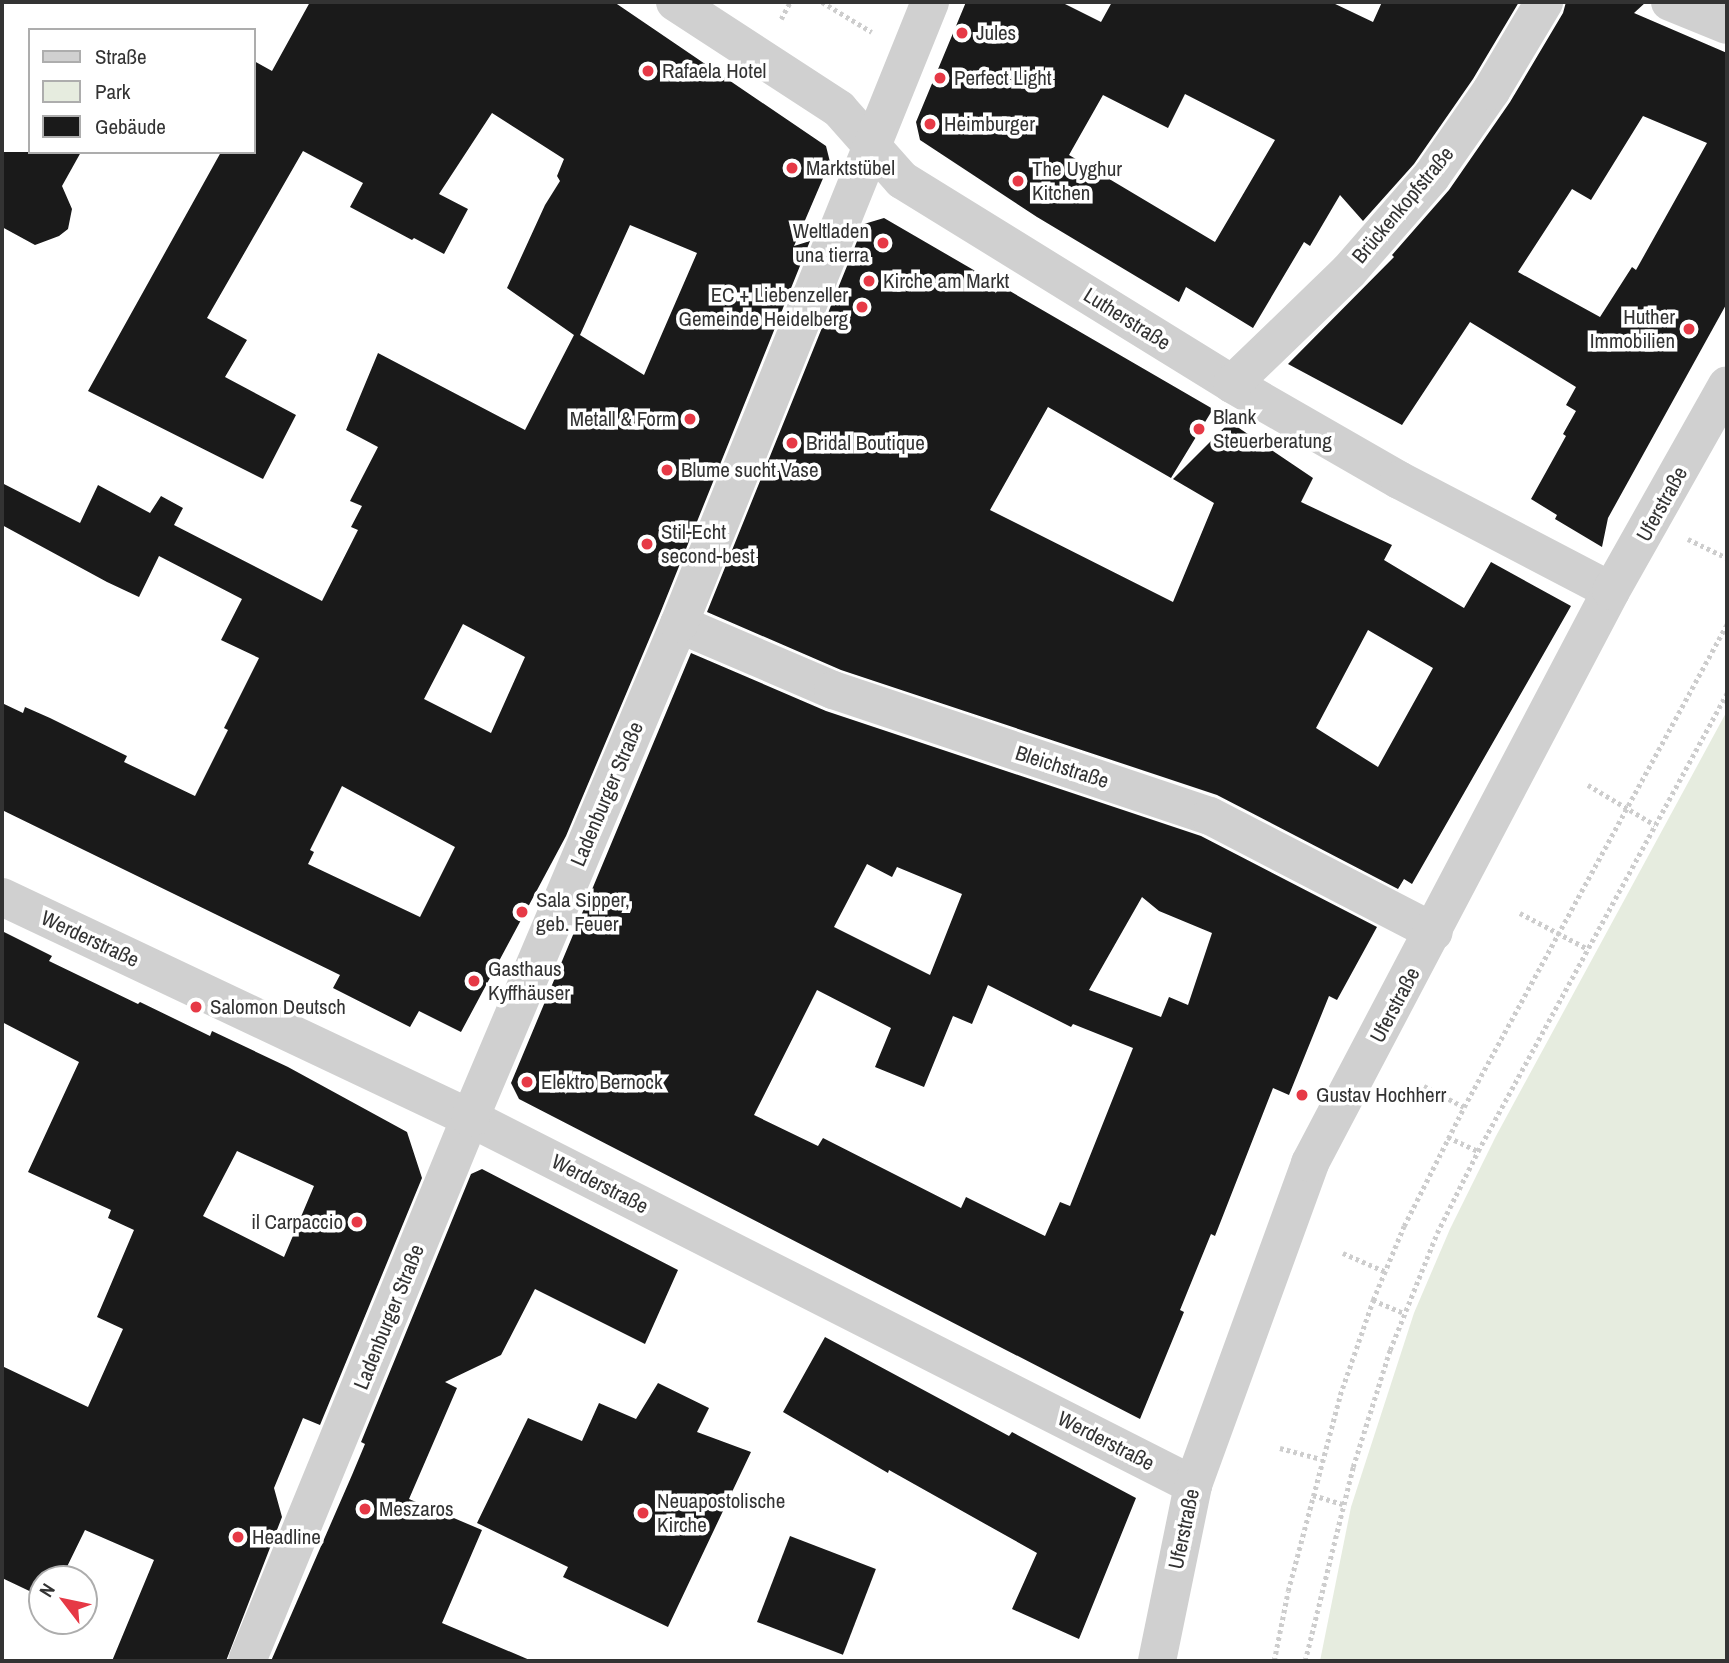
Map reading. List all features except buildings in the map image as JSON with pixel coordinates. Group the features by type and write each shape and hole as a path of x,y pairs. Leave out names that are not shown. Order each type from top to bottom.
{"street":[{"name":"Lutherstraße","path":"675,2 839,109 871,149 902,180 1232,384 1399,480 1611,592"},
{"name":"Ladenburger Straße","path":"247,1661 470,1118 680,624 930,2"},
{"name":"Brückenkopfstraße","path":"1232,384 1349,271 1424,186 1491,91 1544,2"},
{"path":"1670,2 1727,25"},
{"name":"Uferstraße","path":"1157,1661 1193,1485 1310,1163 1611,592 1727,386"},
{"name":"Bleichstraße","path":"680,624 833,690 1210,816 1434,932"},
{"name":"Werderstraße","path":"2,897 470,1118 1193,1485"}],"path":[{"path":"822,2 909,54"},
{"path":"1274,1661 1321,1459 1385,1271 1448,1137 1727,624"},
{"path":"1305,1661 1343,1504 1404,1313 1437,1233 1478,1151 1727,693"},
{"path":"1588,785 1655,825"},
{"path":"1520,913 1587,949"},
{"path":"1424,1086 1464,1107"},
{"path":"1448,1137 1478,1151"},
{"path":"1343,1253 1385,1271"},
{"path":"1373,1300 1404,1313"},
{"path":"1280,1448 1321,1459"},
{"path":"1313,1495 1343,1504"}],"green space":[{"path":"1727,711 1727,1661 1320,1661 1351,1507 1414,1313 1450,1229 1496,1136"}],"place":[{"name":"Jules","path":"962,33"},
{"name":"Rafaela Hotel","path":"648,71"},
{"name":"Perfect Light","path":"940,78"},
{"name":"Heimburger","path":"930,124"},
{"name":"Marktstübel","path":"792,168"},
{"name":"The Uyghur Kitchen","path":"1018,181"},
{"name":"Weltladen una tierra","path":"883,243"},
{"name":"Kirche am Markt","path":"869,281"},
{"name":"EC + Liebenzeller Gemeinde Heidelberg","path":"862,307"},
{"name":"Huther Immobilien","path":"1689,329"},
{"name":"Metall & Form","path":"690,419"},
{"name":"Blank Steuerberatung","path":"1199,429"},
{"name":"Bridal Boutique","path":"792,443"},
{"name":"Blume sucht Vase","path":"667,470"},
{"name":"Stil-Echt second-best","path":"647,544"},
{"name":"Sala Sipper, geb. Feuer","path":"522,912"},
{"name":"Gasthaus Kyffhäuser","path":"474,981"},
{"name":"Salomon Deutsch","path":"196,1007"},
{"name":"Elektro Bernock","path":"527,1082"},
{"name":"Gustav Hochherr","path":"1302,1095"},
{"name":"il Carpaccio","path":"357,1222"},
{"name":"Meszaros","path":"365,1509"},
{"name":"Neuapostolische Kirche","path":"643,1513"},
{"name":"Headline","path":"238,1537"}]}
